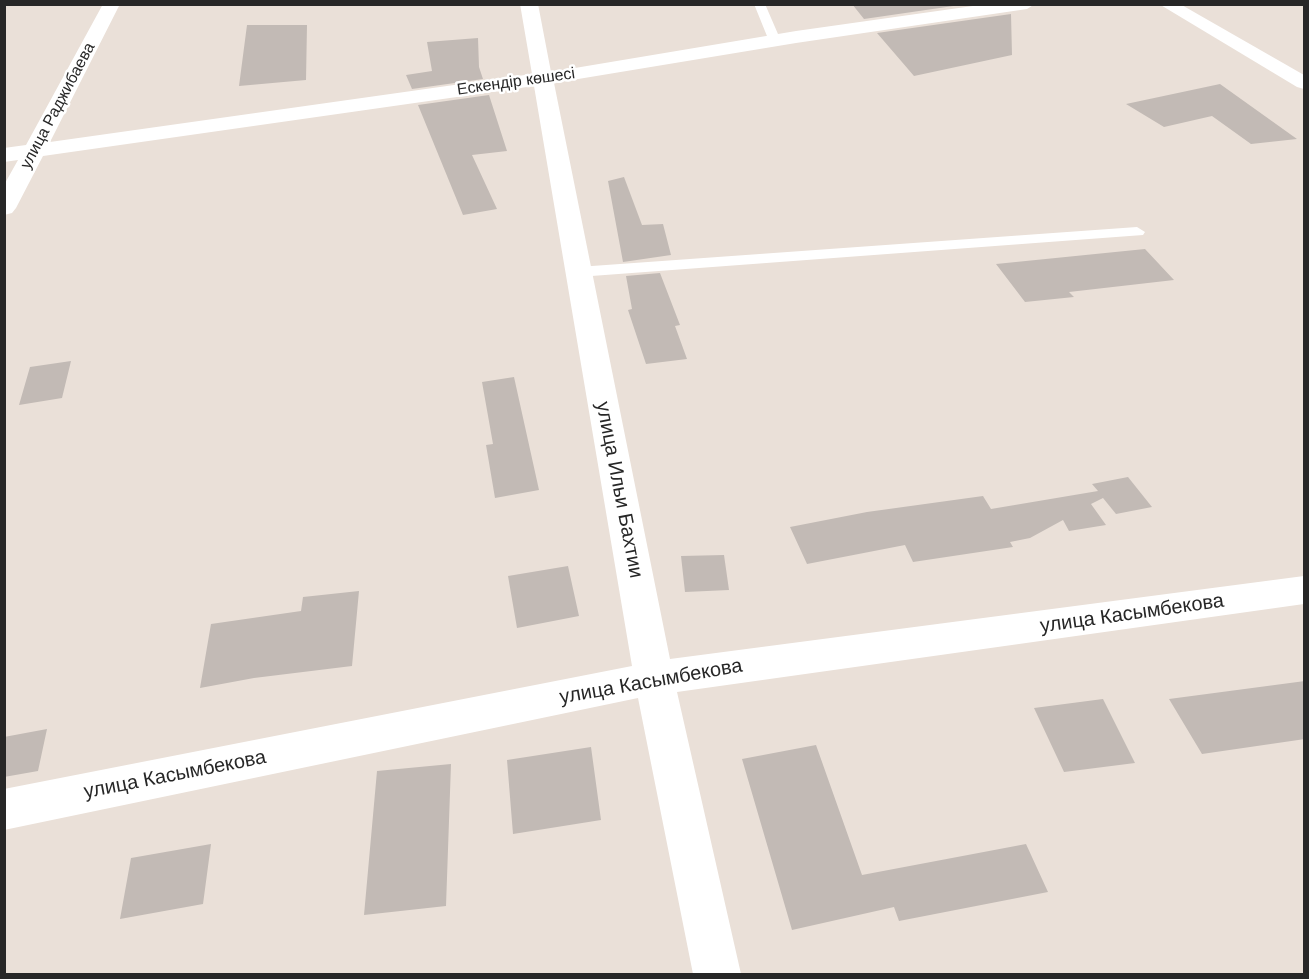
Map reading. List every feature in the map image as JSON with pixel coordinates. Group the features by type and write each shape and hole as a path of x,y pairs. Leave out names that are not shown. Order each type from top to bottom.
{"street":[{"name":"улица Раджибаева","path":"4,208 112,4"},
{"name":"улица Ильи Бахтии","path":"529,4 654,678 717,975"},
{"name":"Ескендір көшесі","path":"4,154 542,79 775,41 1027,4"},
{"path":"1167,4 1305,83"},
{"name":"улица Касымбекова","path":"4,810 654,678 1305,590"}],"lane":[{"path":"759,4 775,41"},
{"path":"578,272 1137,232"}],"building":[{"path":"852,4 967,4 864,19"},
{"path":"1011,14 1012,55 914,76 877,33"},
{"path":"247,25 307,25 306,80 239,86"},
{"path":"478,38 479,67 483,79 412,89 406,75 432,71 427,42"},
{"path":"1220,84 1297,139 1251,144 1212,116 1164,127 1126,104"},
{"path":"489,95 507,151 472,155 497,209 463,215 418,105"},
{"path":"624,177 642,225 663,224 671,255 623,262 608,181"},
{"path":"1145,249 1174,280 1069,292 1074,297 1025,302 996,264"},
{"path":"660,273 680,325 675,326 687,359 646,364 628,310 632,309 626,276"},
{"path":"71,361 62,398 19,405 30,367"},
{"path":"514,377 539,490 495,498 486,445 493,444 482,382"},
{"path":"1128,477 1152,507 1116,514 1103,498 1091,504 1106,525 1069,531 1063,520 1030,538 1010,542 1013,547 913,562 905,545 807,564 790,527 867,512 983,496 991,509 1098,491 1092,484"},
{"path":"724,555 729,590 685,592 681,556"},
{"path":"568,566 579,616 517,628 508,576"},
{"path":"359,591 352,666 254,678 200,688 211,624 301,611 303,597"},
{"path":"1305,681 1305,739 1202,754 1169,699"},
{"path":"1103,699 1135,763 1064,772 1034,708"},
{"path":"47,729 38,771 4,777 4,737"},
{"path":"816,745 862,875 1026,844 1048,892 899,921 894,907 792,930 742,759"},
{"path":"591,747 601,820 513,834 507,760"},
{"path":"451,764 446,906 364,915 377,771"},
{"path":"211,844 203,904 120,919 131,858"}]}
